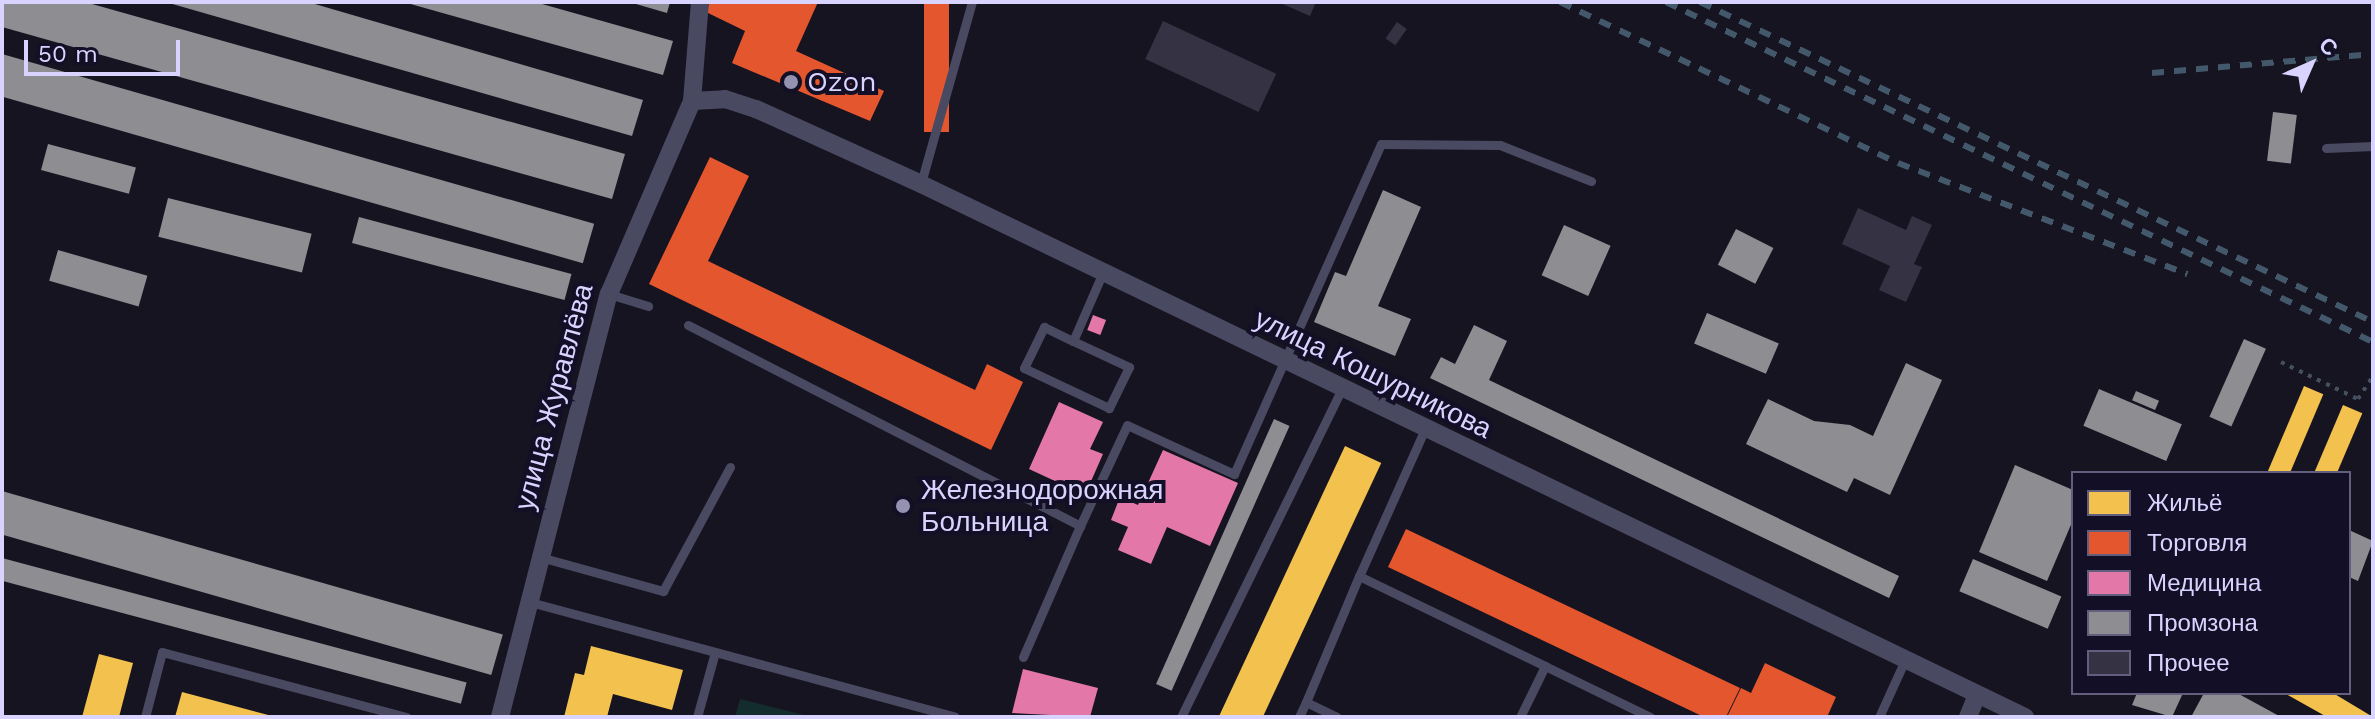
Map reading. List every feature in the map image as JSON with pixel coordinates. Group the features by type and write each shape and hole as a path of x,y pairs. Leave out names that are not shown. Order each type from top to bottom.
{"street":[{"name":"улица Журавлёва","path":"500,717 609,294 692,101 700,2"},
{"name":"улица Кошурникова","path":"692,101 725,99 756,109 921,184 1424,431 2025,717"},
{"path":"1968,717 1977,695"}],"lane":[{"path":"921,184 972,2"},
{"path":"1023,657 1127,425 1234,474 1381,144 1500,145 1591,181"},
{"path":"2326,148 2373,146"},
{"path":"1073,341 1103,272"},
{"path":"609,294 648,306"},
{"path":"688,325 1080,526"},
{"path":"1044,327 1073,341 1129,367 1109,408 1024,368 1044,327"},
{"path":"1181,717 1341,390"},
{"path":"1299,717 1424,431"},
{"path":"540,557 663,591 730,467"},
{"path":"1359,576 1650,717"},
{"path":"529,602 955,717"},
{"path":"145,717 162,652 407,717"},
{"path":"697,717 715,652"},
{"path":"1879,717 1905,660"},
{"path":"1520,717 1545,666"},
{"path":"1306,702 1337,717"}],"path":[{"path":"2281,362 2358,399 2373,376"}],"green space":[{"path":"740,699 812,717 735,717"}],"building: Жильё":[{"path":"2304,386 2323,394 2291,471 2268,471"},
{"path":"2343,405 2362,413 2338,471 2315,471"},
{"path":"1345,446 1381,463 1263,717 1219,717"},
{"path":"591,646 683,670 672,710 613,694 607,717 564,717 575,673 584,675"},
{"path":"99,654 133,663 119,717 82,717"},
{"path":"182,692 272,716 272,717 175,717"},
{"path":"2288,695 2336,695 2373,717 2327,717"}],"building: Торговля":[{"path":"710,2 818,2 796,51 884,91 870,121 732,63 745,31 706,12"},
{"path":"924,2 949,2 949,132 924,132"},
{"path":"710,157 749,176 708,261 975,390 987,364 1023,382 991,450 649,284"},
{"path":"1406,529 1740,688 1726,717 1704,717 1388,567"},
{"path":"1765,663 1836,697 1827,717 1727,717 1741,688 1751,693"}],"building: Медицина":[{"path":"1093,315 1106,320 1100,335 1087,330"},
{"path":"1059,402 1103,422 1090,449 1103,454 1085,495 1029,469"},
{"path":"1163,450 1238,483 1210,546 1167,527 1151,564 1118,550 1128,527 1111,520 1120,497 1138,505"},
{"path":"1023,669 1098,688 1090,717 1012,713"}],"building: Промзона":[{"path":"2,2 85,2 625,154 612,199 2,27"},
{"path":"308,2 643,100 632,136 169,3"},
{"path":"535,2 673,41 663,75 407,3"},
{"path":"629,2 670,2 667,13"},
{"path":"2,54 594,224 583,263 2,97"},
{"path":"2273,112 2297,115 2291,164 2267,161"},
{"path":"48,144 136,168 129,194 41,170"},
{"path":"1383,190 1421,207 1378,306 1411,319 1395,356 1314,322 1335,272 1346,276"},
{"path":"168,198 312,234 302,273 158,237"},
{"path":"359,217 572,274 565,300 352,243"},
{"path":"1564,225 1611,246 1588,296 1542,275"},
{"path":"1736,229 1773,248 1755,284 1718,265"},
{"path":"58,250 147,276 139,306 49,281"},
{"path":"1707,313 1779,343 1766,374 1694,343"},
{"path":"1474,325 1507,341 1489,380 1899,576 1889,598 1430,378 1441,357 1455,364"},
{"path":"2244,339 2266,349 2231,426 2209,417"},
{"path":"1906,363 1942,380 1890,495 1854,478 1847,492 1746,444 1768,399 1814,421 1850,425 1873,436"},
{"path":"2099,389 2182,424 2166,461 2083,426"},
{"path":"2136,391 2159,401 2155,410 2132,400"},
{"path":"1274,419 1290,426 1172,691 1156,684"},
{"path":"2015,465 2071,489 2071,525 2047,581 1979,552"},
{"path":"2,491 503,635 491,675 2,535"},
{"path":"2351,531 2373,541 2358,581 2351,578"},
{"path":"2,558 467,682 461,704 2,581"},
{"path":"1973,559 2061,597 2048,629 1959,591"},
{"path":"2136,695 2182,695 2172,717 2132,705"},
{"path":"2203,695 2241,695 2281,717 2191,717"}],"building: Прочее":[{"path":"1278,2 1316,2 1310,16"},
{"path":"1163,21 1276,74 1259,112 1145,59"},
{"path":"1397,22 1407,29 1395,45 1386,38"},
{"path":"1858,208 1906,230 1912,216 1932,225 1914,264 1922,267 1906,302 1879,290 1890,266 1842,244"}],"railway":[{"path":"1560,2 1898,163 2187,274"},
{"path":"1666,2 2373,342"},
{"path":"1700,2 2373,322"},
{"path":"2152,73 2373,54"}],"place":[{"name":"Ozon","path":"791,82"},
{"name":"Железнодорожная Больница","path":"903,506"}]}
